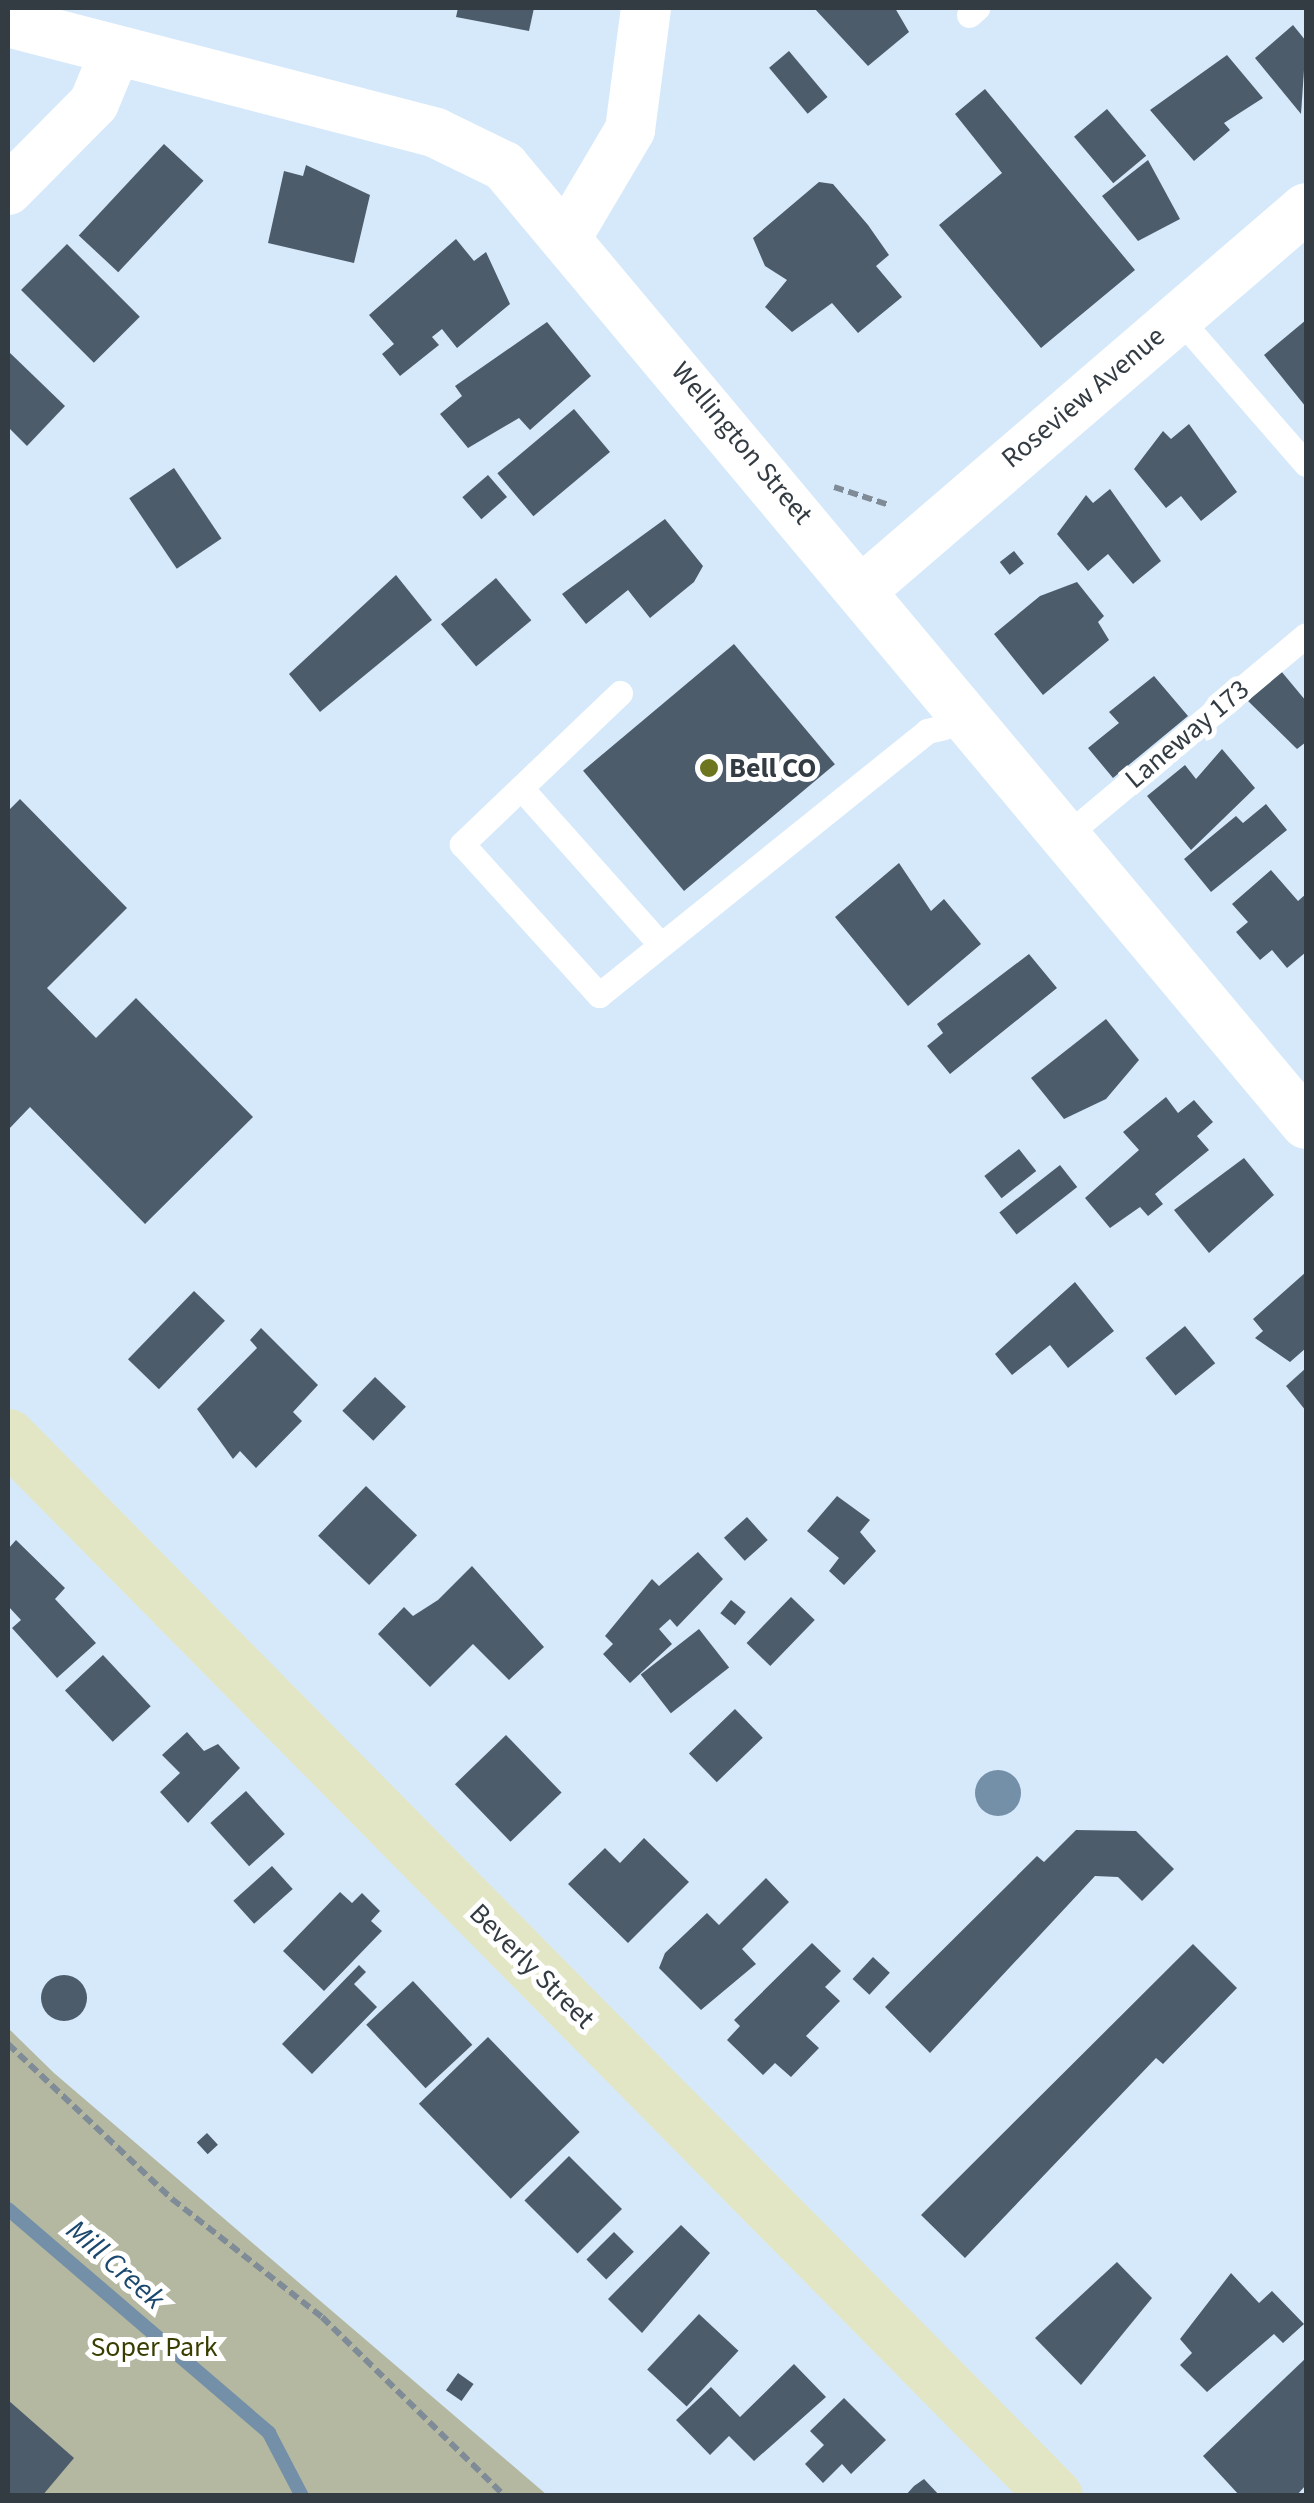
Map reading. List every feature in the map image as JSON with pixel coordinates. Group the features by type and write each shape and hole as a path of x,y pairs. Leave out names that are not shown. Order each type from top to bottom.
{"street":[{"path":"569,233 630,130 646,8"},
{"name":"Wellington Street","path":"8,22 460,141 504,166 569,233 1068,834 1291,1072 1306,1124"},
{"path":"8,190 94,102 116,50"},
{"name":"Roseview Avenue","path":"863,589 1306,208"},
{"name":"Beverly Street","path":"8,1436 1055,2496"}],"lane":[{"path":"1178,316 1306,464"},
{"name":"Laneway 173","path":"1068,834 1306,635"},
{"path":"620,693 462,844 599,996 927,731 945,727"},
{"path":"521,788 660,944"}],"path":[{"path":"828,485 890,505"},
{"path":"8,2044 172,2199 322,2317 505,2496"}],"green space":[{"name":"Soper Park","path":"8,2028 54,2073 547,2495 8,2495"}],"water":[{"path":"998,1770 1015,1776 1021,1793 1015,1810 998,1816 981,1810 975,1793 981,1776"}],"building":[{"path":"458,8 534,8 529,31 456,17"},
{"path":"814,8 895,8 909,32 868,66"},
{"path":"1293,25 1306,41 1301,114 1255,58"},
{"path":"789,51 828,97 808,114 769,68"},
{"path":"1227,55 1263,98 1224,123 1230,130 1194,161 1150,110"},
{"path":"985,89 1135,270 1041,348 939,225 1002,173 955,114"},
{"path":"1107,109 1146,156 1113,183 1074,137"},
{"path":"164,144 203,181 118,272 79,235"},
{"path":"1148,160 1180,219 1138,241 1102,196"},
{"path":"306,165 370,195 354,263 268,243 284,171 303,176"},
{"path":"819,182 833,184 868,225 889,255 876,266 902,297 858,333 832,303 792,332 765,307 787,280 765,266 753,238"},
{"path":"456,239 474,261 486,252 510,304 457,348 442,329 432,337 439,345 400,376 382,354 394,344 369,315"},
{"path":"67,244 140,317 94,363 21,290"},
{"path":"1306,320 1306,407 1264,355"},
{"path":"547,322 591,376 530,430 519,418 468,448 440,414 462,396 455,386"},
{"path":"8,351 65,406 27,446 8,427"},
{"path":"574,409 610,452 533,516 497,473"},
{"path":"1189,424 1237,492 1201,521 1181,496 1166,508 1134,469 1163,431 1171,439"},
{"path":"174,468 222,538 177,569 129,498"},
{"path":"488,475 507,497 481,519 462,497"},
{"path":"1110,489 1161,561 1133,584 1108,554 1088,571 1057,534 1086,495 1093,503"},
{"path":"665,519 703,566 694,582 650,618 628,590 586,624 562,594"},
{"path":"1014,551 1024,564 1010,575 1000,562"},
{"path":"396,575 432,620 320,712 289,674"},
{"path":"496,578 531,620 476,666 441,624"},
{"path":"1077,582 1104,616 1098,622 1109,640 1043,695 994,634 1040,596"},
{"name":"Bell CO","path":"734,644 835,764 684,891 583,771"},
{"path":"1281,671 1306,701 1306,742 1297,749 1247,700"},
{"path":"1154,676 1188,716 1113,778 1088,748 1119,723 1109,712"},
{"path":"1222,749 1255,788 1191,850 1147,796 1185,765 1196,779"},
{"path":"20,799 127,908 47,988 96,1038 136,998 253,1117 145,1224 30,1107 8,1130 8,811"},
{"path":"1266,804 1287,830 1211,892 1184,859 1236,816 1243,823"},
{"path":"899,863 931,911 944,899 981,944 908,1006 835,917"},
{"path":"1271,870 1298,901 1306,894 1306,952 1287,968 1272,950 1260,960 1236,932 1248,922 1232,904"},
{"path":"1029,954 1057,988 950,1074 927,1046 943,1033 937,1024"},
{"path":"1106,1019 1139,1060 1106,1099 1064,1119 1031,1078"},
{"path":"1166,1097 1178,1113 1194,1100 1213,1122 1197,1136 1209,1150 1155,1194 1163,1204 1148,1216 1140,1207 1110,1228 1085,1198 1139,1150 1123,1132"},
{"path":"1019,1149 1036,1171 1002,1198 984,1176"},
{"path":"1244,1158 1274,1195 1209,1253 1174,1210"},
{"path":"1060,1165 1077,1187 1017,1234 999,1212"},
{"path":"1306,1272 1306,1348 1290,1362 1255,1338 1263,1331 1253,1319"},
{"path":"1075,1282 1114,1331 1068,1368 1050,1345 1012,1375 995,1354"},
{"path":"194,1291 225,1321 159,1389 128,1359"},
{"path":"1185,1326 1215,1363 1176,1395 1145,1358"},
{"path":"261,1328 318,1385 293,1412 302,1421 256,1468 240,1451 233,1459 197,1409 257,1348 250,1340"},
{"path":"1306,1368 1306,1411 1286,1386"},
{"path":"375,1377 406,1407 373,1441 342,1411"},
{"path":"366,1486 417,1535 369,1585 318,1536"},
{"path":"837,1496 870,1520 860,1532 876,1551 844,1585 829,1571 839,1558 807,1531"},
{"path":"747,1517 768,1540 745,1561 724,1538"},
{"path":"16,1540 65,1588 55,1599 96,1643 57,1678 12,1628 21,1620 8,1606 8,1549"},
{"path":"698,1552 723,1579 677,1627 670,1619 659,1629 672,1644 630,1683 603,1654 613,1644 605,1636 652,1579 659,1586"},
{"path":"472,1566 544,1647 509,1680 473,1644 430,1687 378,1634 404,1607 413,1616 438,1600"},
{"path":"791,1597 815,1620 770,1666 747,1643"},
{"path":"731,1600 746,1612 735,1625 720,1613"},
{"path":"699,1629 729,1668 671,1713 641,1675"},
{"path":"103,1655 151,1706 113,1742 65,1690"},
{"path":"735,1709 763,1738 717,1782 689,1753"},
{"path":"187,1732 204,1751 218,1744 240,1768 188,1823 160,1792 180,1773 162,1755"},
{"path":"506,1735 562,1793 510,1842 455,1784"},
{"path":"246,1791 285,1834 249,1866 210,1823"},
{"path":"1076,1830 1136,1831 1174,1869 1142,1901 1118,1877 1095,1876 930,2053 885,2007 1037,1856 1044,1862"},
{"path":"644,1838 689,1882 628,1943 568,1884 605,1848 620,1863"},
{"path":"272,1866 293,1889 254,1924 233,1901"},
{"path":"766,1878 789,1902 742,1949 756,1964 701,2010 659,1968 665,1953 707,1913 719,1925"},
{"path":"340,1892 352,1903 362,1893 380,1911 371,1921 382,1931 324,1991 283,1951"},
{"path":"812,1943 841,1971 825,1987 840,2001 806,2036 819,2048 791,2077 775,2063 763,2075 727,2040 740,2026 734,2020"},
{"path":"1193,1944 1237,1988 1163,2064 1156,2058 965,2258 921,2215"},
{"path":"873,1957 890,1973 869,1995 853,1979"},
{"path":"359,1965 366,1972 354,1984 377,2007 312,2074 282,2044"},
{"path":"64,1975 80,1982 87,1998 80,2014 64,2021 48,2014 41,1998 48,1982"},
{"path":"413,1981 472,2045 426,2088 366,2025"},
{"path":"488,2037 580,2132 511,2199 419,2104"},
{"path":"207,2133 218,2145 208,2154 197,2143"},
{"path":"569,2156 622,2209 577,2254 524,2201"},
{"path":"681,2225 710,2253 642,2333 608,2299"},
{"path":"614,2232 634,2252 606,2279 586,2260"},
{"path":"1117,2262 1152,2298 1081,2385 1035,2338"},
{"path":"1231,2273 1259,2303 1272,2291 1304,2324 1283,2343 1274,2334 1207,2392 1180,2365 1192,2353 1180,2339"},
{"path":"699,2314 738,2351 687,2406 647,2370"},
{"path":"1306,2358 1306,2485 1296,2496 1240,2496 1203,2456"},
{"path":"794,2364 826,2397 754,2461 729,2436 710,2455 676,2420 711,2387 740,2417"},
{"path":"458,2373 474,2384 462,2401 446,2390"},
{"path":"844,2398 886,2440 851,2474 842,2464 823,2483 805,2464 824,2445 810,2431"},
{"path":"8,2400 74,2458 42,2496 8,2496"},
{"path":"924,2479 940,2496 905,2496 914,2486"}],"waterway":[{"name":"Mill Creek","path":"8,2209 269,2433 302,2496"}],"place":[{"name":"Bell CO","path":"709,768"}]}
